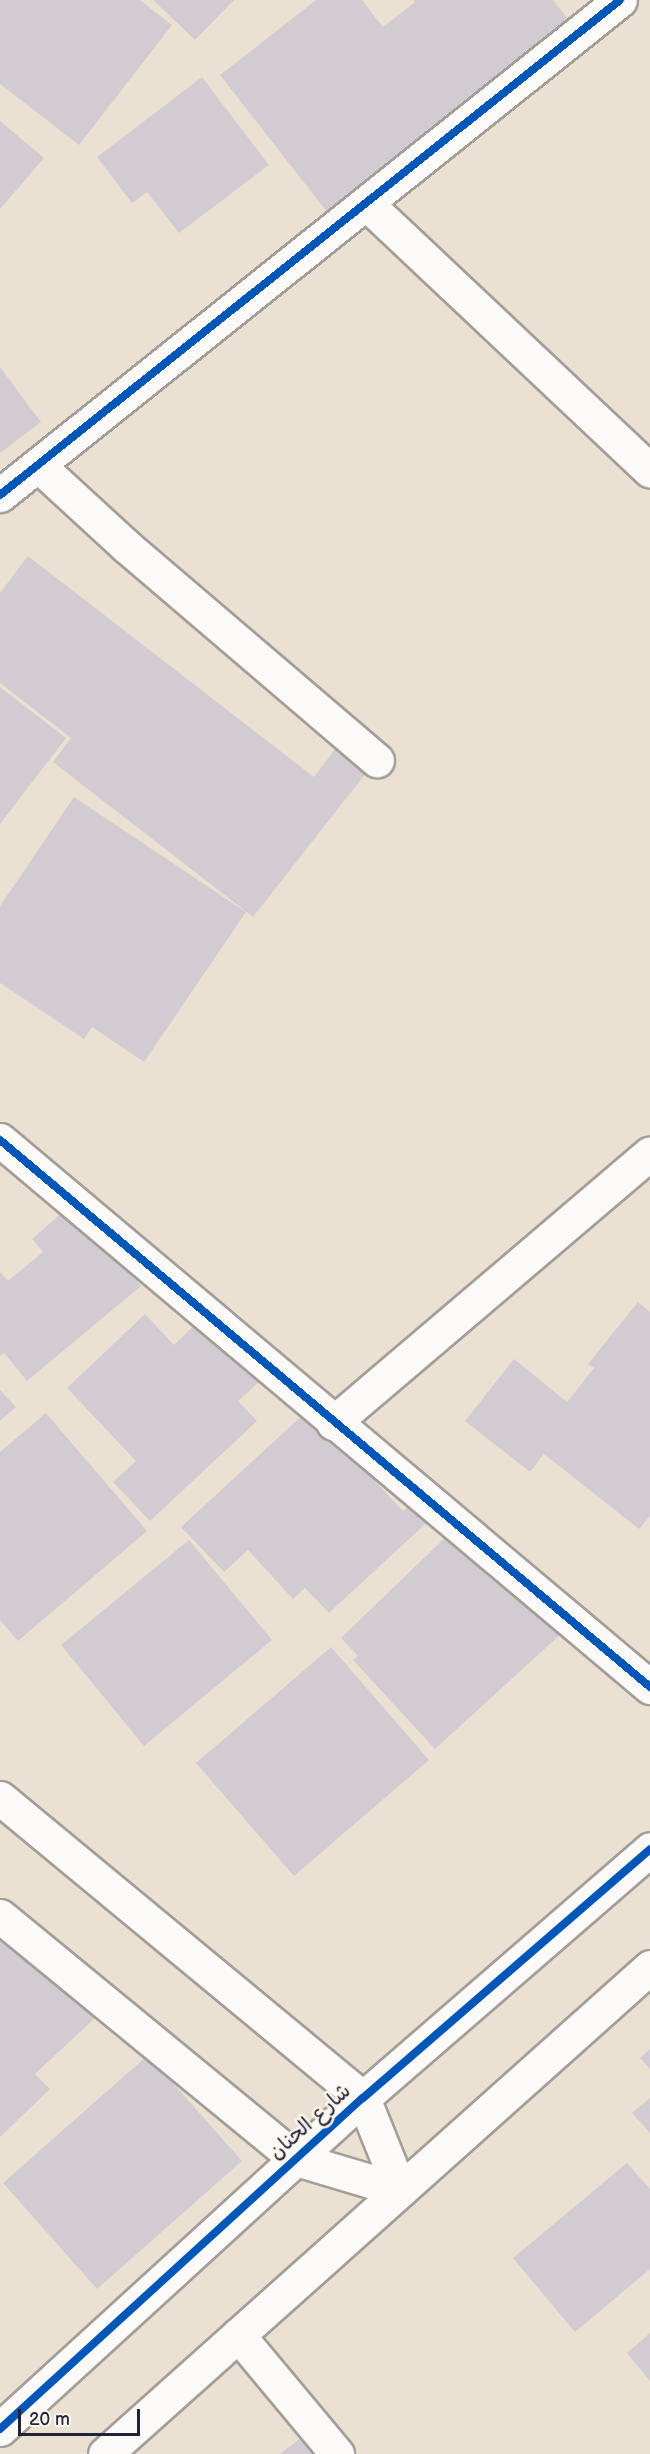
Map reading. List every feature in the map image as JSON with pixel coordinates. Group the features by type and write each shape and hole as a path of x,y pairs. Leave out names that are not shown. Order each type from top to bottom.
{"street":[{"path":"0,495 620,0"},
{"path":"366,202 650,471"},
{"path":"38,465 126,546 377,760"},
{"path":"0,1140 333,1423 650,1687"},
{"path":"333,1423 650,1153"},
{"path":"0,1798 363,2098 400,2190"},
{"name":"شارع الحنان","path":"0,2429 363,2098 650,1849"},
{"path":"0,1916 296,2159 400,2190"},
{"path":"105,2454 650,1967"},
{"path":"238,2335 337,2454"}],"building":[{"path":"0,0 140,0 172,25 79,145 0,84"},
{"path":"153,0 234,0 195,40"},
{"path":"316,0 362,0 383,27 415,2 413,0 553,0 571,23 327,212 220,75"},
{"path":"202,77 269,165 179,233 147,192 132,203 97,157"},
{"path":"0,121 44,158 0,209"},
{"path":"0,367 41,422 0,453"},
{"path":"28,556 314,777 335,749 366,773 253,917 53,762 71,738 0,683 0,593"},
{"path":"0,687 66,738 0,824"},
{"path":"74,797 246,912 144,1062 92,1027 84,1039 0,983 0,906"},
{"path":"72,1204 141,1286 27,1381 4,1353 0,1356 0,1272 8,1281 43,1252 32,1239"},
{"path":"638,1302 650,1312 650,1516 639,1529 544,1454 530,1472 465,1421 514,1359 567,1402 594,1368 588,1364"},
{"path":"145,1314 174,1345 202,1318 268,1374 238,1401 257,1421 150,1521 113,1482 136,1461 67,1388"},
{"path":"0,1390 16,1407 0,1421"},
{"path":"308,1410 403,1511 417,1498 434,1516 329,1613 305,1588 293,1599 248,1550 224,1572 181,1527"},
{"path":"46,1413 147,1531 18,1641 0,1620 0,1452"},
{"path":"453,1530 562,1633 435,1749 353,1660 358,1656 341,1638"},
{"path":"189,1540 272,1640 144,1746 61,1645"},
{"path":"331,1647 429,1760 294,1876 196,1763"},
{"path":"4,1923 95,2018 35,2074 50,2089 0,2137 0,1928"},
{"path":"650,2049 650,2069 640,2058"},
{"path":"148,2055 242,2161 97,2289 3,2183"},
{"path":"650,2098 650,2133 632,2113"},
{"path":"627,2163 650,2189 650,2269 575,2332 513,2258"},
{"path":"650,2333 650,2381 627,2353"},
{"path":"303,2436 318,2454 280,2454"}],"cycle path":[{"path":"0,495 620,0"},
{"path":"0,1140 650,1687"},
{"path":"0,2429 363,2098 650,1849"}]}
